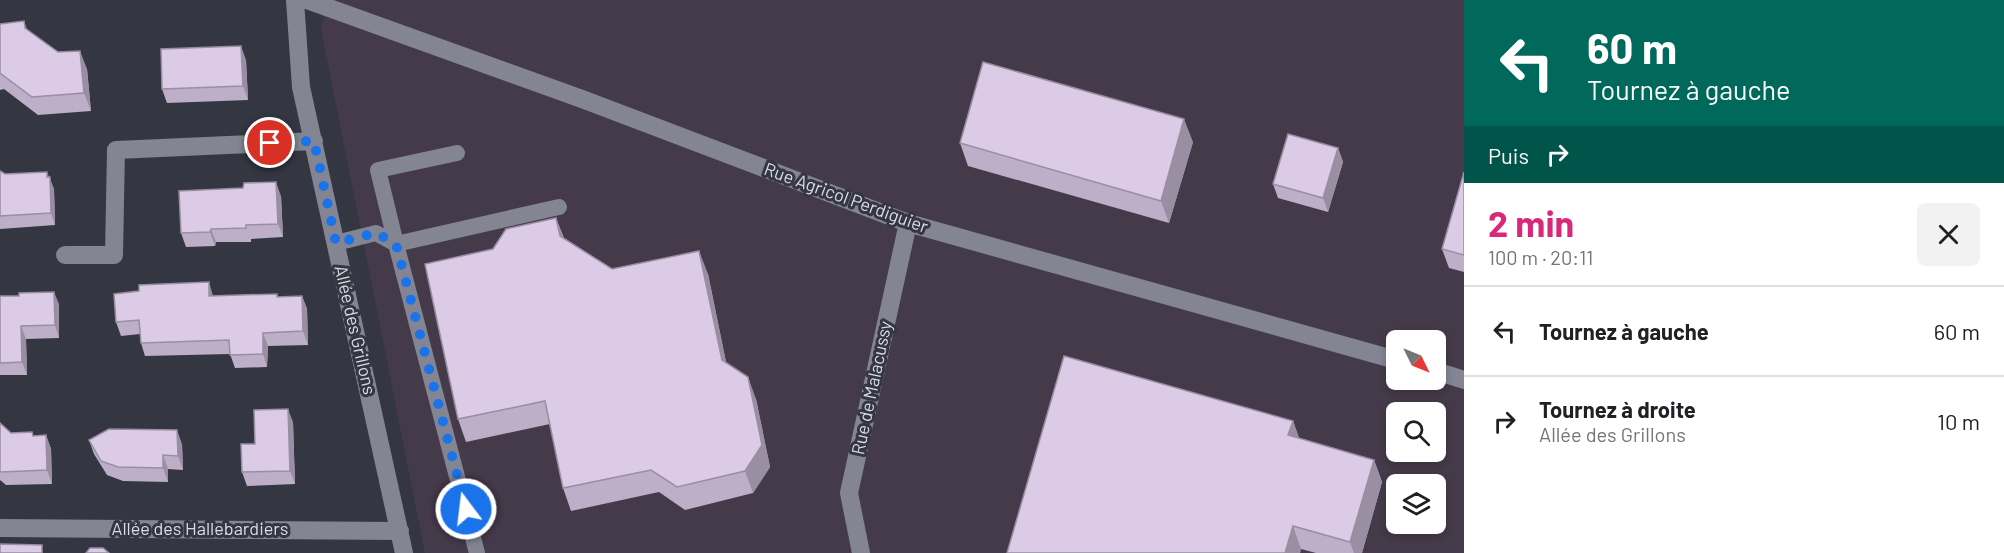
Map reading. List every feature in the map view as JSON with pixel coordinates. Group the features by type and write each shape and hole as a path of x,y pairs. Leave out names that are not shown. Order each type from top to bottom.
{"street":[{"name":"Allée des Grillons","path":"295,0 302,87 404,553"},
{"name":"Rue Agricol Perdiguier","path":"307,0 582,99 908,223 1386,357"},
{"path":"65,255 114,255 116,150 314,141"},
{"name":"Rue de Malacussy","path":"861,553 849,493 908,223"},
{"path":"1446,374 1464,380"},
{"name":"Allée des Hallebardiers","path":"0,528 400,531"}],"lane":[{"path":"457,153 378,170 477,553"},
{"path":"336,243 376,233 396,244 559,207"}],"shaded area":[{"path":"329,0 1464,0 1464,553 425,553 321,29"}],"building":[{"path":"24,21 25,28 58,52 80,51 84,93 32,97 0,73 0,24"},
{"path":"241,46 243,86 162,89 161,49"},
{"path":"983,62 1184,119 1161,201 960,143"},
{"path":"1288,134 1338,148 1323,198 1273,184"},
{"path":"0,171 5,174 47,172 47,177 50,177 51,213 0,216"},
{"path":"1464,172 1464,255 1442,249"},
{"path":"276,182 278,224 246,225 246,228 181,233 179,191 243,188 244,183"},
{"path":"556,218 560,236 612,269 699,251 722,360 748,377 762,445 745,471 677,487 651,470 563,488 545,401 458,419 425,264 493,249 506,229"},
{"path":"209,282 209,296 277,294 277,297 302,296 303,331 263,333 263,354 230,355 229,340 141,343 139,320 116,322 114,294 139,291 139,285"},
{"path":"54,292 55,325 21,326 22,362 0,363 0,296"},
{"path":"1064,356 1293,421 1288,435 1374,460 1350,542 1293,526 1285,553 1007,553"},
{"path":"288,409 290,471 242,472 241,444 255,444 254,410"},
{"path":"0,423 11,433 32,432 33,436 46,435 47,470 0,471"},
{"path":"109,429 177,430 178,456 163,455 163,468 118,467 101,461 89,440"},
{"path":"0,544 42,545 42,553 0,553"},
{"path":"90,548 103,548 109,553 86,553"}],"route":[{"path":"270,143 314,141 336,243 376,233 396,244 466,509"}]}
